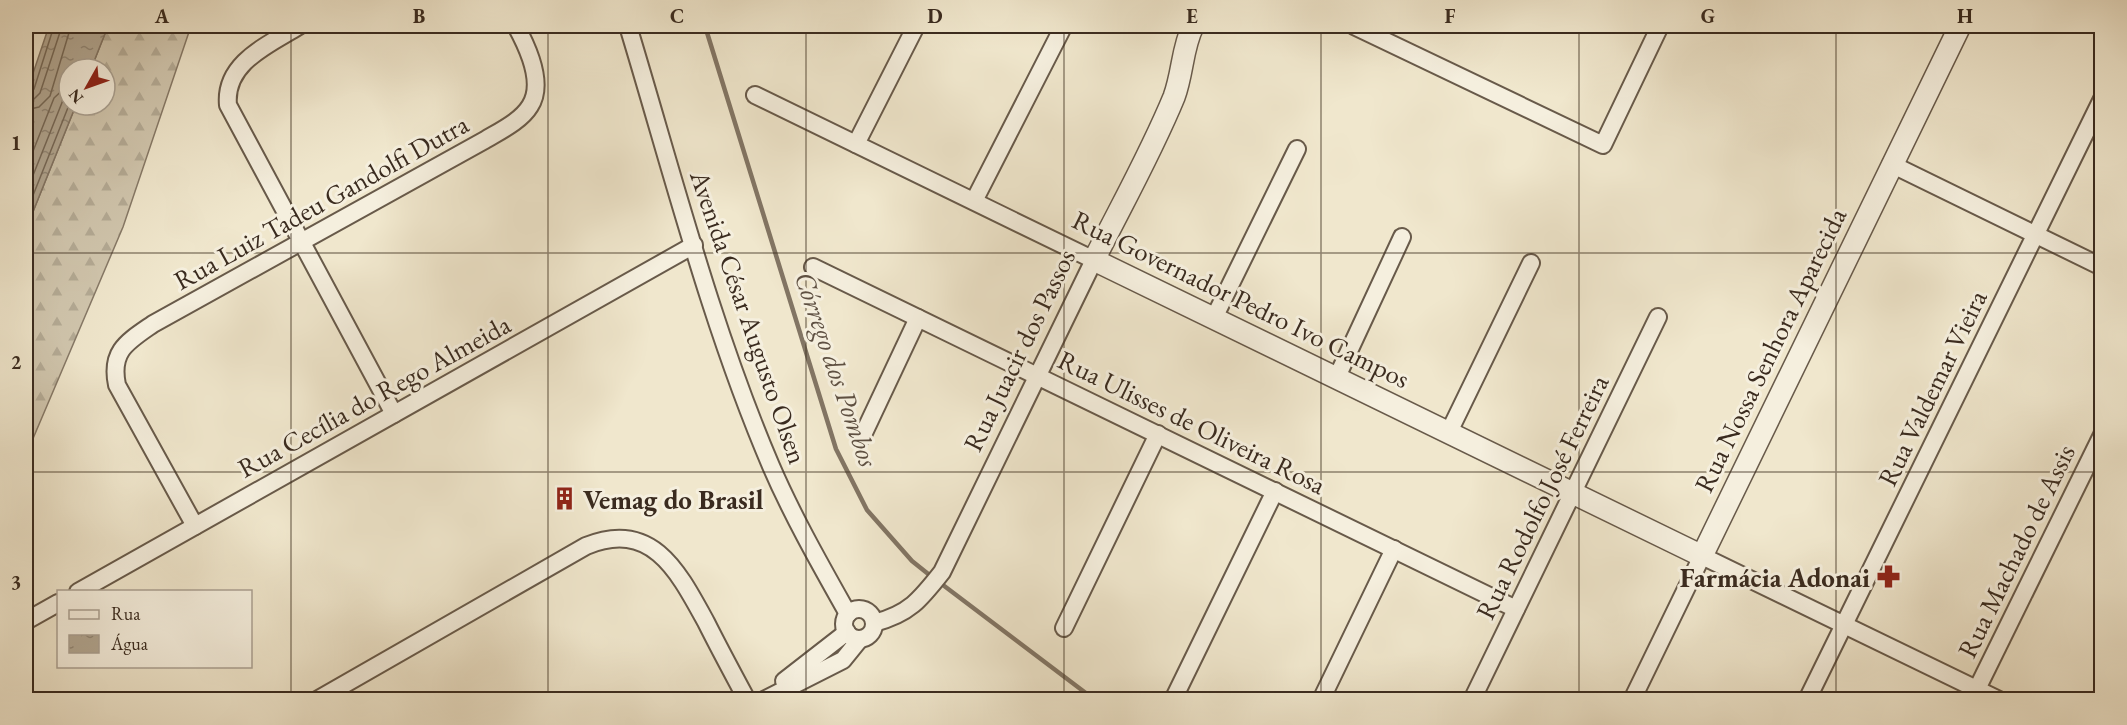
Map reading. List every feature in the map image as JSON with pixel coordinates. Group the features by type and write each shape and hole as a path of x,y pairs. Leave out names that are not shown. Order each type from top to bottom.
{"street":[{"path":"299,26 247,58 233,75 227,91 228,105 394,414"},
{"name":"Rua Luiz Tadeu Gandolfi Dutra","path":"195,526 117,385 113,368 119,352 131,339 153,324 302,243 485,140 516,120 531,105 536,86 527,46 516,26"},
{"name":"Avenida César Augusto Olsen","path":"628,26 730,355 771,465 801,528 848,614"},
{"path":"856,144 916,26"},
{"path":"1354,26 1602,145 1660,26"},
{"name":"Rua Nossa Senhora Aparecida","path":"1632,699 1960,26"},
{"path":"974,201 1062,29"},
{"name":"Rua Juacir dos Passos","path":"874,623 896,618 910,609 942,572 1167,113 1179,79 1190,32"},
{"name":"Rua Governador Pedro Ivo Campos","path":"755,95 1702,556"},
{"name":"Rua Valdemar Vieira","path":"1807,699 2102,99"},
{"path":"1214,318 1297,148"},
{"path":"1891,164 2102,267"},
{"path":"1337,377 1402,237"},
{"name":"Rua Cecília do Rego Almeida","path":"80,590 694,244"},
{"path":"1449,432 1531,263"},
{"name":"Rua Ulisses de Oliveira Rosa","path":"813,267 1516,609"},
{"name":"Rua Rodolfo José Ferreira","path":"1472,699 1658,317"},
{"path":"862,437 918,318"},
{"path":"1064,628 1158,434"},
{"name":"Rua Machado de Assis","path":"1977,689 2102,435"},
{"path":"1173,699 1275,491"},
{"path":"317,699 586,546 604,539 624,537 649,546 674,567 747,699"},
{"path":"1321,699 1394,549"},
{"path":"1702,556 1999,699"},
{"path":"26,621 57,604"},
{"path":"762,699 854,636 870,635 874,623 869,613 864,610 858,609 848,614 845,623 854,636"}],"green space":[{"path":"108,26 191,26 123,227 26,455 26,229 71,117 117,117 117,57 96,57"}],"water":[{"path":"49,26 108,26 96,57 57,57 57,117 71,117 26,229 26,94"}],"waterway":[{"name":"Córrego dos Pombos","path":"705,26 836,449 867,510 912,561 932,577"},
{"name":"Córrego dos Pombos","path":"939,582 1095,700"}],"place":[{"name":"Vemag do Brasil","path":"565,499"},
{"name":"Farmácia Adonai","path":"1888,577"}]}
